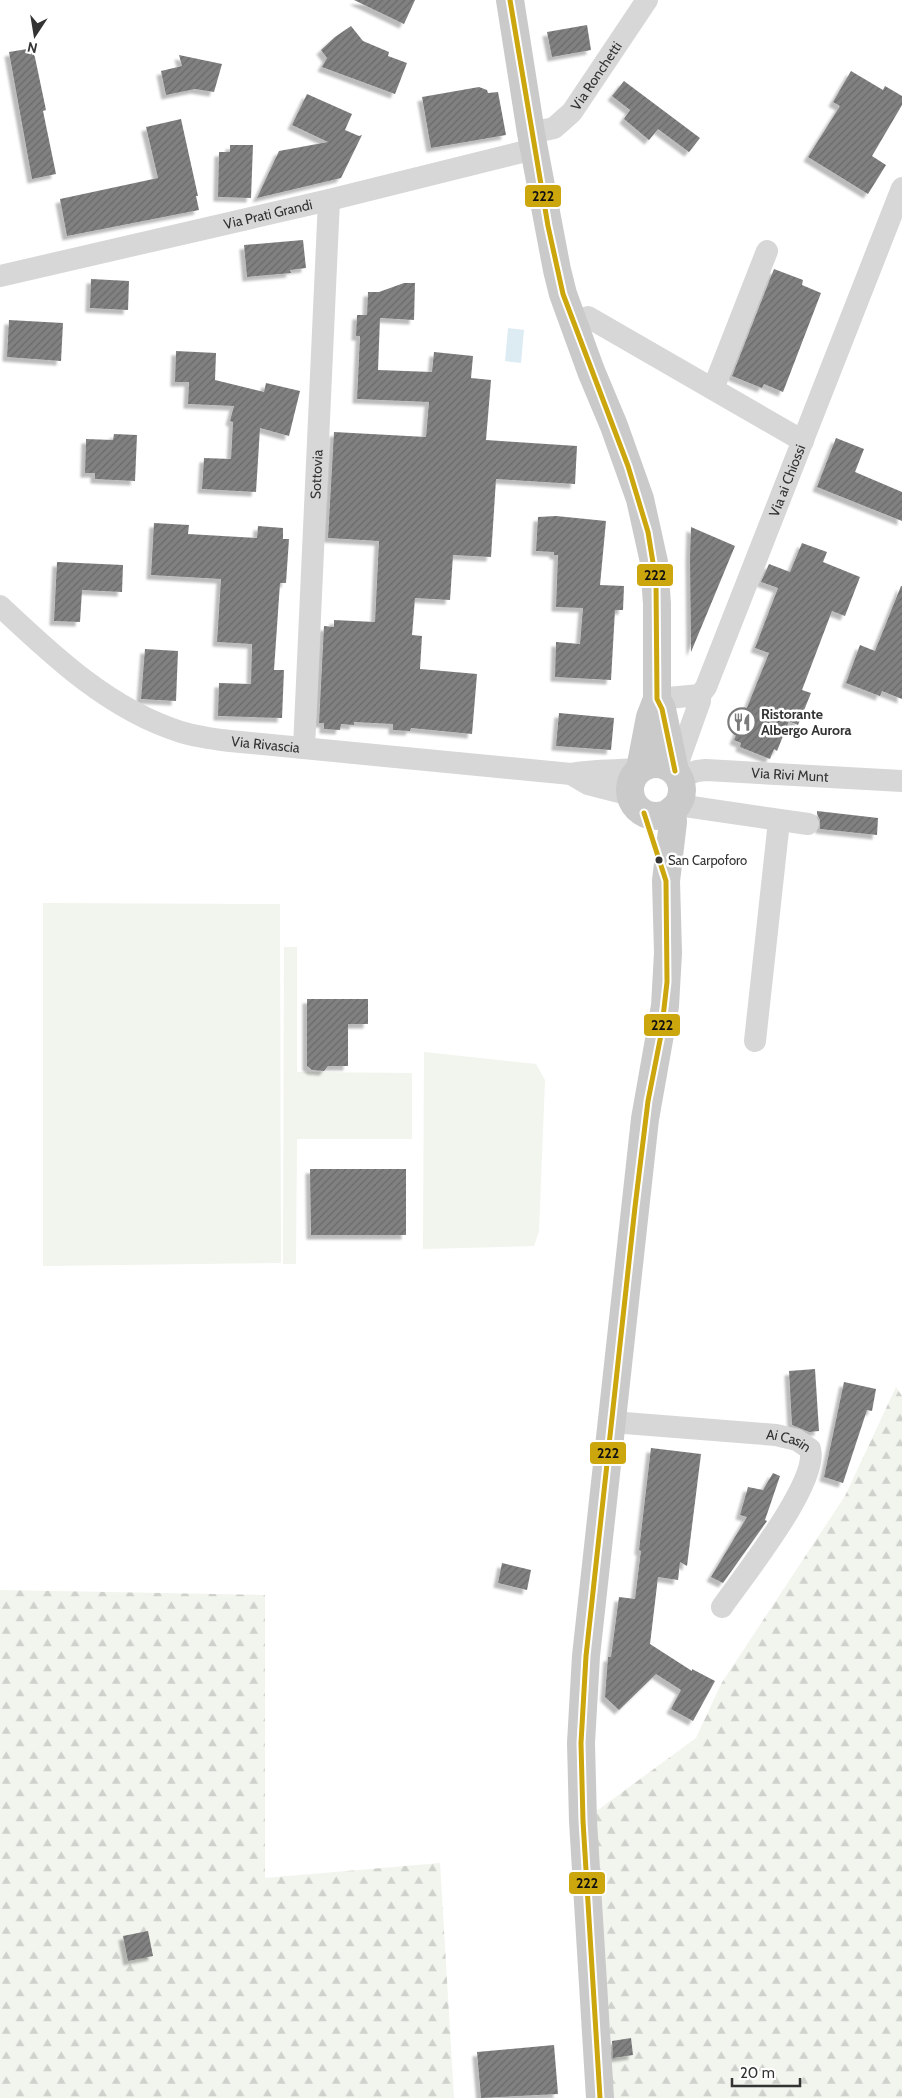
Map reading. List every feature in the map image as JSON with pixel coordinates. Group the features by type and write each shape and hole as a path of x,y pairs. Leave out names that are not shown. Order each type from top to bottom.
{"main road":[{"path":"510,0 548,226 563,294 628,466 648,532 656,581 657,699 650,717 640,769 632,781 637,804 666,881"},
{"path":"600,2098 583,1821 581,1743 586,1656 645,1119 665,1006 668,953 666,881 675,808 682,791 662,709 657,699"},
{"path":"640,769 647,765 662,764 677,774"},
{"path":"637,804 659,815 675,808"}],"street":[{"name":"Via Ronchetti","path":"533,141 554,128 572,112 647,0"},
{"name":"Via Prati Grandi","path":"0,276 329,200 533,141"},
{"name":"Via ai Chiossi","path":"677,774 700,701 700,695 706,687 901,192"},
{"name":"Sottovia","path":"304,748 329,200"},
{"path":"713,389 767,251"},
{"path":"588,317 803,441"},
{"name":"Via Rivascia","path":"0,606 42,646 99,690 142,716 170,728 197,736 570,774 590,770 619,771 640,769"},
{"path":"657,699 700,695"},
{"name":"Via Rivi Munt","path":"677,774 706,770 902,781"},
{"name":"Via Rivascia","path":"570,774 588,784 637,804"},
{"path":"675,808 733,812 779,821 808,824"},
{"path":"756,1042 779,821"},
{"name":"Ai Casin","path":"612,1422 776,1435 796,1440 810,1448 811,1459 809,1469 793,1504 722,1607"}],"green space":[{"path":"43,903 280,904 281,1263 43,1266"},
{"path":"284,947 297,947 297,1072 412,1073 412,1139 297,1139 296,1264 283,1264"},
{"path":"424,1052 536,1064 545,1080 539,1231 534,1246 423,1249"},
{"path":"896,1387 902,1396 902,2098 600,2098 583,1821 696,1738 721,1684 845,1496"},
{"path":"0,1590 265,1595 265,1878 440,1863 454,2098 0,2098"}],"shaded area":[{"path":"508,328 524,330 521,363 505,361"}],"building":[{"path":"354,0 415,0 404,24"},
{"path":"587,25 591,50 552,57 547,32"},
{"path":"351,26 363,41 389,52 388,56 407,63 395,94 322,67 327,58 321,50"},
{"path":"33,48 46,110 43,111 56,174 32,179 9,52"},
{"path":"179,55 222,64 214,92 195,89 166,95 161,71 182,66"},
{"path":"851,71 883,90 885,86 902,96 902,105 872,156 886,165 868,194 808,157 840,106 833,102"},
{"path":"624,81 700,138 689,152 658,129 649,140 624,119 630,110 612,96"},
{"path":"479,87 487,90 488,93 498,92 506,135 431,148 422,97"},
{"path":"307,94 352,114 345,130 359,136 362,135 341,178 257,198 279,151 328,142 292,125"},
{"path":"181,119 198,196 196,196 199,210 67,236 60,199 158,178 146,127"},
{"path":"230,145 253,145 251,198 218,197 219,152 230,152"},
{"path":"303,240 306,268 290,270 291,273 247,277 244,245"},
{"path":"774,269 803,280 802,285 821,293 783,392 764,384 762,388 732,376"},
{"path":"91,279 129,281 128,310 90,308"},
{"path":"404,283 415,283 414,320 380,318 378,370 432,372 434,352 473,356 471,378 491,380 486,440 577,446 575,484 496,479 491,557 453,555 450,600 415,598 412,635 422,636 420,669 477,674 472,734 411,728 410,731 393,730 393,724 354,722 354,725 341,724 340,730 324,729 324,723 319,723 324,626 334,627 334,620 375,622 379,541 328,538 334,432 426,437 429,402 357,399 360,336 356,336 357,315 367,315 368,292 379,292"},
{"path":"9,320 63,323 61,361 7,357"},
{"path":"176,351 216,353 215,380 264,392 266,383 300,391 289,436 260,428 256,492 202,489 204,458 231,459 233,422 230,421 234,406 188,404 189,382 175,382"},
{"path":"114,434 137,435 135,481 95,479 95,473 85,473 86,439 113,440"},
{"path":"836,438 864,449 855,472 902,492 902,521 817,487"},
{"path":"556,516 606,521 600,585 624,586 623,610 615,610 611,680 555,677 556,642 580,644 583,608 556,607 558,555 554,555 554,552 536,551 538,517"},
{"path":"154,523 189,525 188,534 257,538 258,526 283,528 283,539 289,539 286,583 280,583 274,670 284,670 282,718 218,716 219,683 251,684 252,644 217,642 221,579 151,575"},
{"path":"691,527 735,546 691,652 690,557"},
{"path":"802,543 827,552 823,562 860,577 845,616 832,611 802,690 811,693 798,725 789,721 777,751 774,749 770,759 740,747 741,743 734,740 769,653 755,648 778,588 761,582 769,564 790,572"},
{"path":"57,562 123,565 122,592 82,590 80,622 54,621"},
{"path":"901,586 902,699 882,691 880,696 846,683 860,645 875,651"},
{"path":"145,649 178,651 176,701 141,699"},
{"path":"559,713 614,718 611,750 556,746"},
{"path":"817,811 878,818 877,835 820,829"},
{"path":"307,999 368,999 368,1024 348,1024 348,1066 328,1066 324,1071 312,1070 307,1066"},
{"path":"310,1169 406,1169 406,1235 311,1235"},
{"path":"815,1369 819,1431 809,1432 792,1425 789,1371"},
{"path":"844,1382 876,1389 872,1411 867,1410 843,1483 824,1477"},
{"path":"651,1448 701,1454 687,1566 680,1562 678,1580 658,1577 650,1644 692,1671 692,1669 715,1681 693,1721 671,1709 681,1690 656,1674 619,1710 605,1697 608,1657 611,1657 619,1597 635,1599"},
{"path":"773,1473 780,1476 765,1520 767,1521 723,1583 711,1577 747,1517 740,1515 748,1487 763,1490"},
{"path":"502,1563 531,1570 527,1590 498,1583"},
{"path":"148,1931 153,1956 128,1961 123,1936"},
{"path":"631,2038 633,2055 613,2058 612,2041"},
{"path":"554,2045 558,2094 481,2098 477,2052"}],"transit line":[{"name":"222","path":"510,0 548,226 563,294 628,466 648,532 656,581 657,699 662,709 675,771"},
{"name":"222","path":"600,2098 583,1821 581,1743 586,1656 635,1207 648,1101 661,1035 667,982 666,881 644,813"}],"place":[{"name":"Ristorante Albergo Aurora","path":"742,722"},
{"name":"San Carpoforo","path":"659,860"}]}
